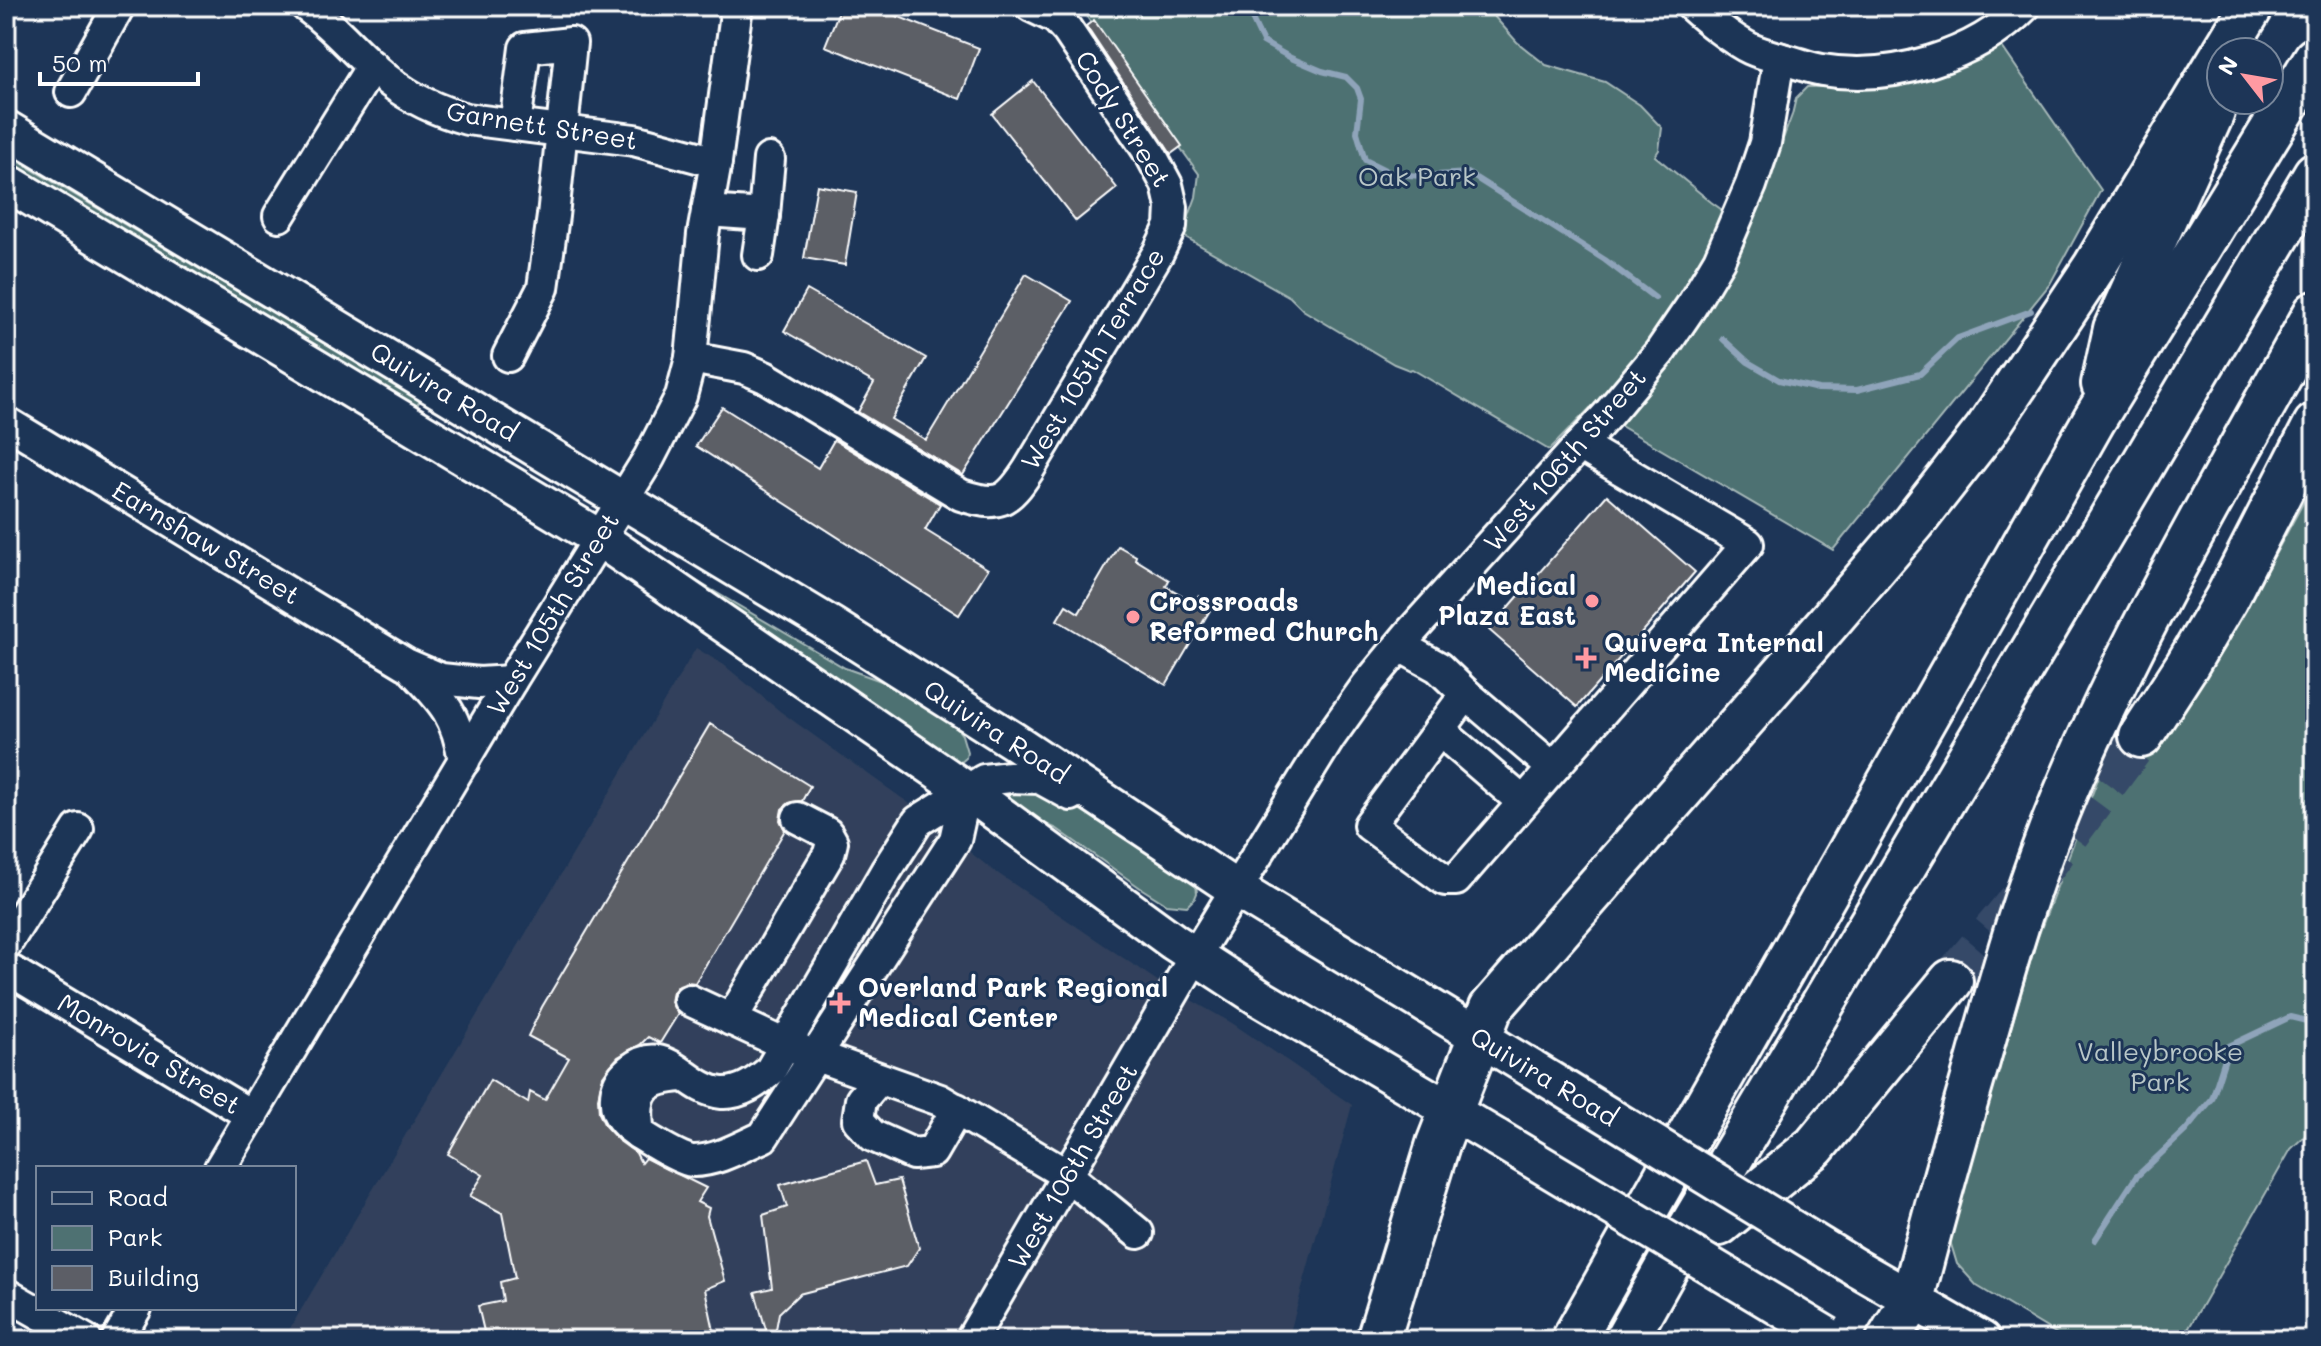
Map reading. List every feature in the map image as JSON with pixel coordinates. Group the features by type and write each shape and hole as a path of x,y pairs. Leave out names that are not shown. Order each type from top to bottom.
{"highway":[{"path":"2234,36 2254,6"},
{"path":"2243,36 2254,6"},
{"path":"1573,1340 2094,420 2315,59"},
{"path":"1378,1340 1438,1144 1491,1008 1826,625 1914,522 1986,430 2087,278 2205,83"},
{"path":"2094,420 2115,329 2211,116"},
{"path":"1626,1340 2315,174"},
{"path":"1888,1340 1912,1300 2022,909 2063,798 2140,632 2315,313"},
{"path":"2141,736 2226,599 2315,425"},
{"path":"1668,1265 1814,1147 1951,981"}],"main road":[{"name":"Quivira Road","path":"6,129 832,626 1012,740 1236,889 1855,1267 1982,1340"},
{"name":"Quivira Road","path":"6,182 599,538 966,790 1195,956 1260,998 1832,1338"}],"street":[{"path":"71,92 119,6"},
{"name":"Garnett Street","path":"306,6 389,81 441,112 467,119 634,140 716,162"},
{"name":"West 105th Street","path":"221,1166 511,681 649,458 681,396 691,358 707,211 737,6"},
{"name":"Cody Street","path":"1031,6 1056,18 1067,30 1151,155 1167,185 1172,207"},
{"path":"1692,6 1750,49 1821,70 1846,72 1886,70 1930,62 1966,48 2025,6"},
{"path":"508,356 543,288 571,43 525,48 515,125"},
{"name":"West 106th Street","path":"971,1340 1195,956 1330,737 1400,646 1660,352 1719,260 1765,143 1779,58"},
{"path":"279,216 372,66"},
{"path":"758,255 769,159"},
{"name":"West 105th Terrace","path":"691,358 755,371 961,495 983,502 998,502 1013,492 1029,469 1158,253 1171,226 1172,207"},
{"path":"707,211 764,215"},
{"name":"Earnshaw Street","path":"6,422 406,664 441,679 479,683 511,681"},
{"path":"1466,694 1369,825 1445,880 1456,880 1748,544 1580,445"},
{"path":"1400,646 1438,667 1553,768"},
{"name":"Earnshaw Street","path":"406,664 450,712 460,736 464,761"},
{"path":"1439,730 1523,802"},
{"path":"966,790 955,840 763,1137 711,1159 691,1162 639,1134 621,1120 616,1105 616,1090 624,1074 642,1060 663,1061 682,1076 721,1093 740,1090 770,1071 918,821 966,790 984,780 1040,778 1058,786 1121,829 1158,838"},
{"path":"731,1020 829,854 832,842 827,833 798,818"},
{"path":"6,944 78,829"},
{"name":"Monrovia Street","path":"6,968 252,1116"},
{"path":"689,1000 786,1045 940,1100 1067,1175 1138,1233"},
{"path":"879,1079 861,1100 858,1120 873,1136 913,1154 932,1152 957,1109"},
{"path":"6,1294 86,1340"},
{"path":"117,1340 135,1310"}],"shaded area":[{"name":"Overland Park Regional Medical Center","path":"696,648 724,665 781,712 906,801 990,868 1159,982 1232,1023 1352,1105 1288,1340 283,1340"}],"green space":[{"name":"Oak Park","path":"1079,6 1485,6 1517,42 1546,65 1605,82 1640,105 1662,128 1659,150 1655,156 1749,229 1796,98 1807,87 1890,85 2000,44 2101,190 2050,284 1833,550 1590,408 1549,450 1412,369 1394,364 1303,310 1290,297 1182,235 1196,197 1199,174"},
{"path":"6,154 420,400 417,406 397,399 6,169"},
{"name":"Valleybrooke Park","path":"2315,481 2315,1126 2291,1149 2182,1340 2067,1340 1977,1286 1957,1264 1947,1231 1949,1212 1959,1207 2036,942 2104,763 2123,723 2158,750 2227,643"},
{"path":"671,566 845,668 895,686 945,713 962,735 966,758 959,764"},
{"path":"1010,787 1066,799 1125,839 1159,851 1196,884 1195,898 1187,906 1166,904 1057,829 1025,815 1004,797"}],"building":[{"path":"841,6 871,6 979,48 960,99 825,46"},
{"path":"1094,20 1182,146 1171,154 1086,26"},
{"path":"1033,81 1117,188 1076,221 992,114"},
{"path":"817,185 857,192 845,265 804,258"},
{"path":"1026,274 1072,301 963,475 858,412 874,383 784,331 807,290 926,358 891,419 926,440"},
{"path":"722,407 818,468 834,440 940,504 925,530 988,569 959,615 696,446"},
{"name":"Medical Plaza East","path":"1607,495 1695,572 1577,707 1489,630"},
{"name":"Crossroads Reformed Church","path":"1118,546 1169,580 1166,586 1194,602 1198,596 1213,605 1166,685 1057,620 1066,605 1079,613"},
{"path":"710,724 810,786 802,801 789,803 782,809 780,820 785,830 695,983 679,985 673,992 671,1002 678,1014 660,1043 648,1037 618,1057 603,1076 598,1098 599,1113 605,1126 636,1153 641,1163 645,1158 706,1188 697,1202 709,1208 707,1216 725,1281 705,1289 716,1340 486,1340 478,1306 503,1301 500,1282 515,1278 502,1213 470,1196 483,1175 448,1154 490,1080 528,1103 530,1092 545,1100 569,1058 528,1036 542,1007"},
{"path":"866,1161 875,1185 899,1180 919,1248 907,1266 799,1294 779,1313 774,1340 769,1340 755,1292 772,1288 763,1215 787,1207 780,1185"}],"waterway":[{"path":"1246,6 1263,42 1291,58 1346,77 1357,88 1361,99 1357,132 1365,160 1393,174 1468,173 1605,260 1655,298"},
{"path":"1723,339 1748,362 1779,380 1818,389 1857,390 1920,374 1958,338 2031,311"},
{"path":"2095,1240 2136,1177 2185,1131 2212,1099 2229,1046 2290,1017 2315,1023"}],"tunnel":[{"path":"1951,981 2009,913 2141,736"}],"place":[{"name":"Medical Plaza East","path":"1592,601"},
{"name":"Crossroads Reformed Church","path":"1133,617"},
{"name":"Quivera Internal Medicine","path":"1586,658"},
{"name":"Overland Park Regional Medical Center","path":"840,1003"}]}
